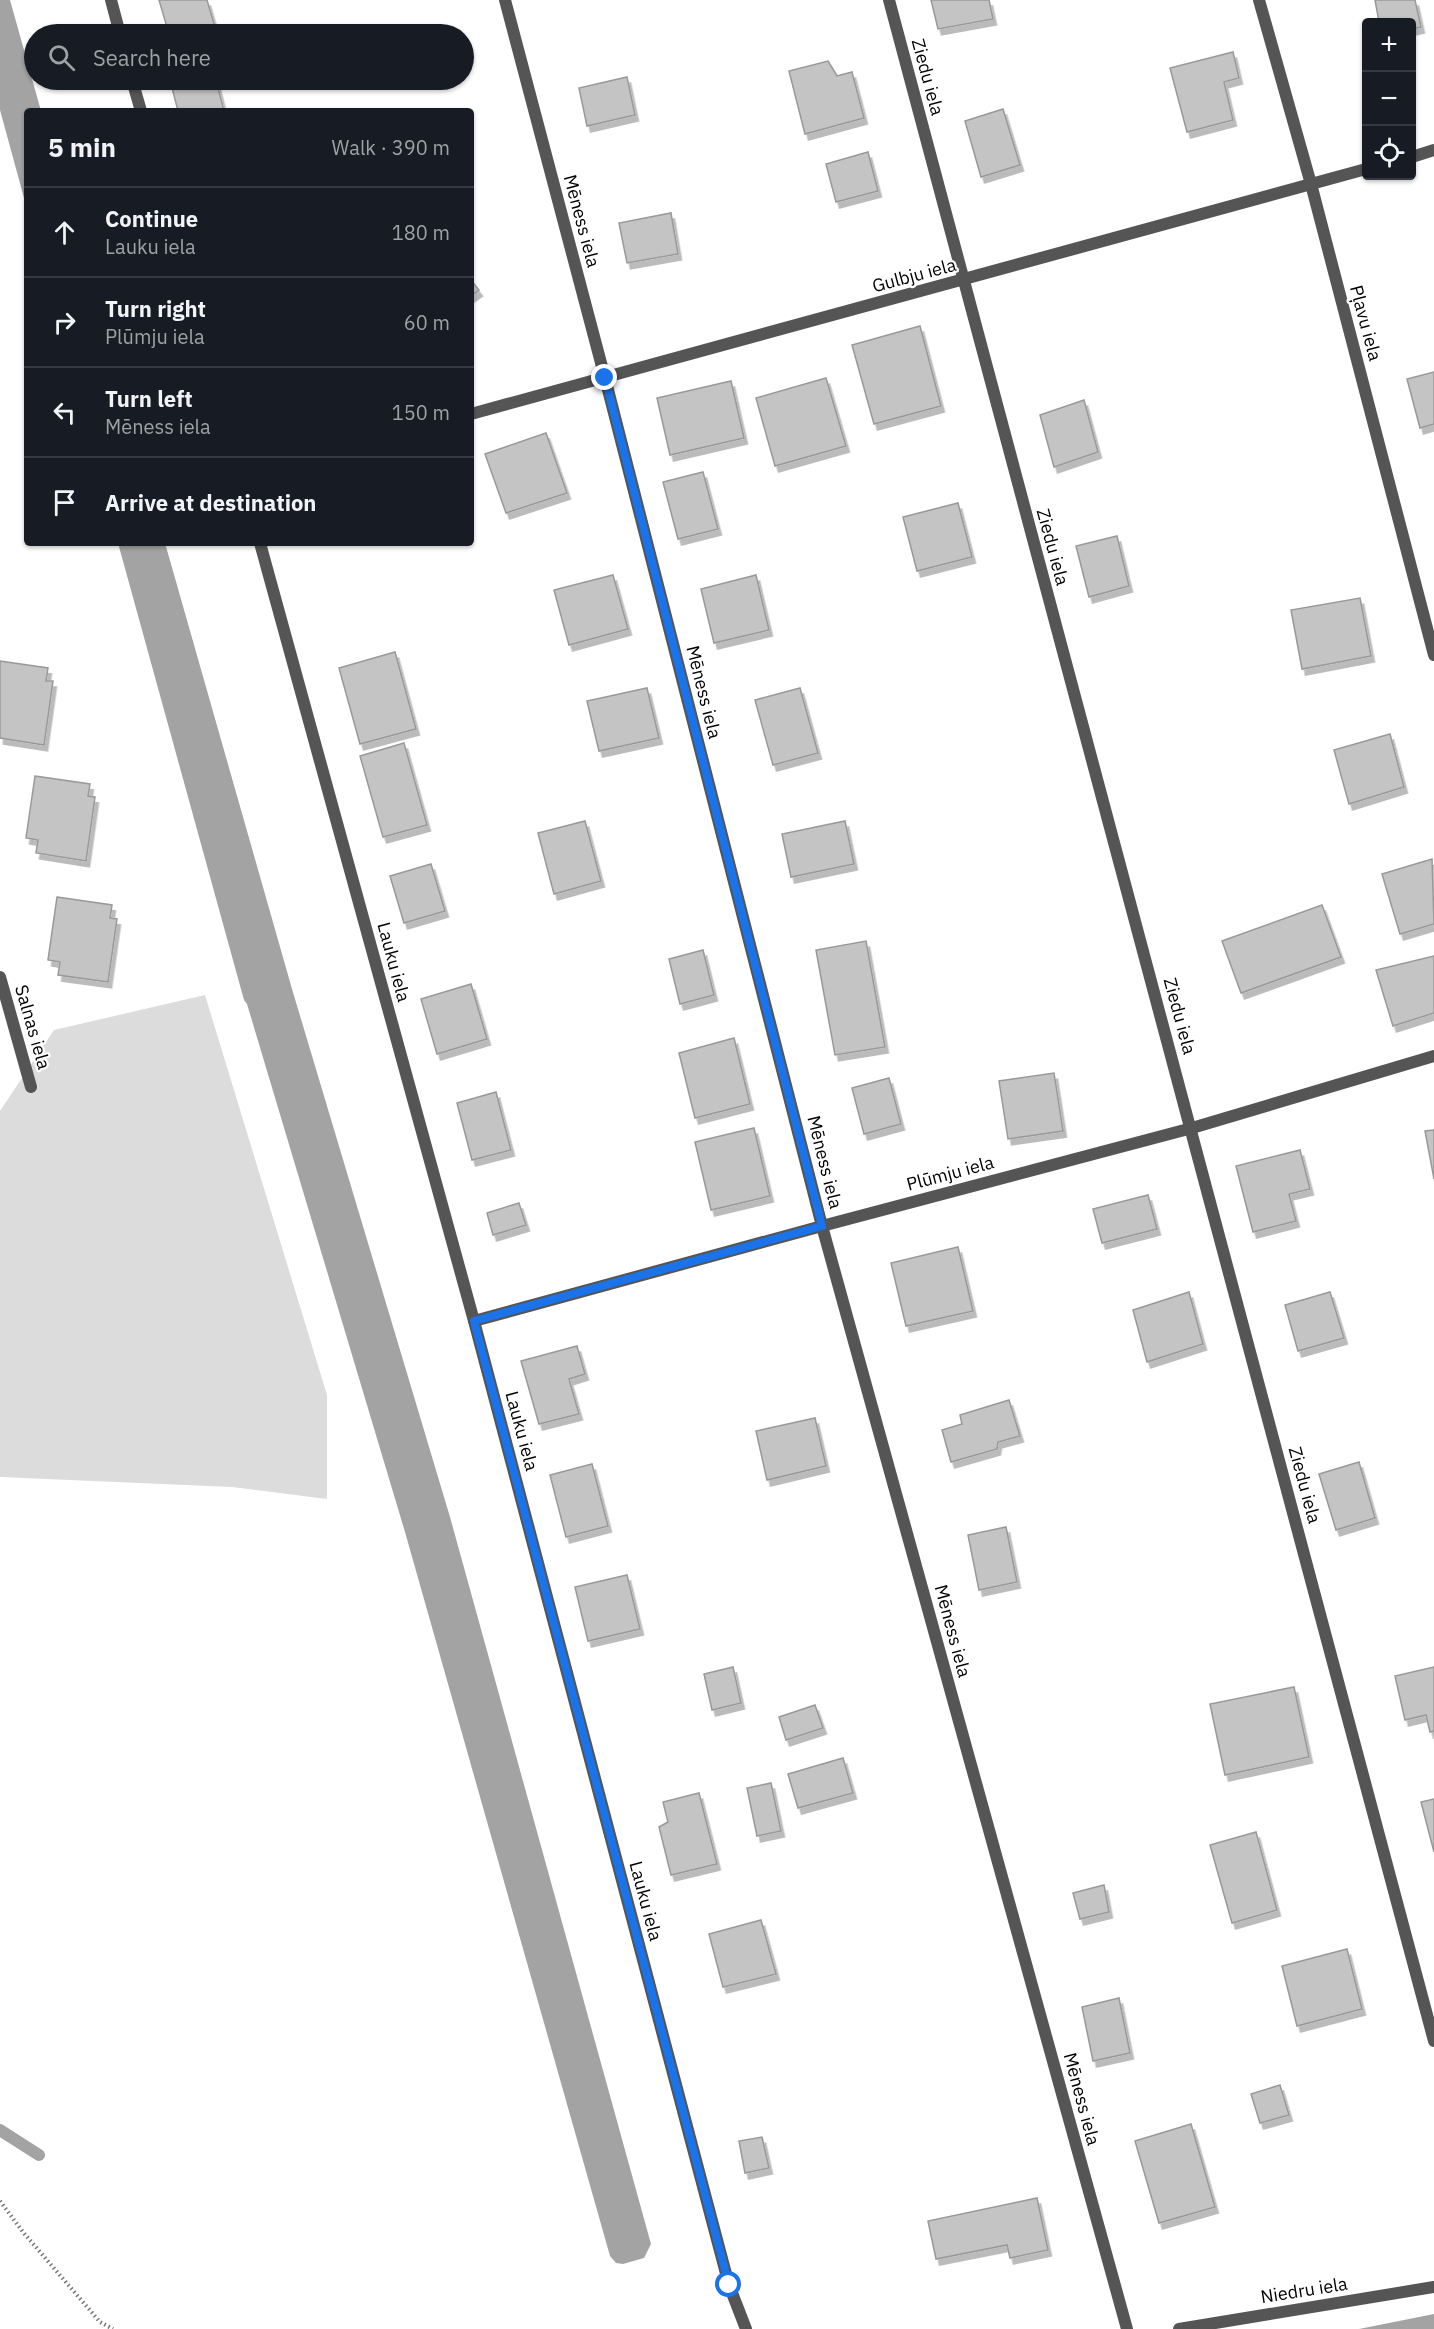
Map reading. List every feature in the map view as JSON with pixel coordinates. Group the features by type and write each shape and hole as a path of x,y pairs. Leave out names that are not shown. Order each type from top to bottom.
{"street":[{"path":"111,0 117,24"},
{"name":"Mēness iela","path":"504,0 605,378 822,1226 1127,2329"},
{"name":"Ziedu iela","path":"889,0 1434,2041"},
{"name":"Pļavu iela","path":"1260,0 1311,184 1434,655"},
{"path":"135,90 140,108"},
{"path":"1416,156 1434,150"},
{"name":"Gulbju iela","path":"474,413 1362,170"},
{"name":"Lauku iela","path":"261,546 474,1321 729,2285 746,2329"},
{"name":"Salnas iela","path":"0,977 31,1087"},
{"name":"Plūmju iela","path":"474,1321 1191,1128 1434,1056"},
{"name":"Niedru iela","path":"1179,2329 1434,2287"}],"path":[{"path":"0,2201 23,2232 100,2322 113,2329"}],"shaded area":[{"path":"0,0 10,0 24,50 24,90 35,90 40,108 24,108 24,198 0,110"},
{"path":"119,546 166,546 292,989 450,1517 651,2244 644,2258 623,2264 616,2263 610,2256 405,1532 244,1000"},
{"path":"205,995 327,1395 327,1499 232,1487 0,1477 0,1111 54,1030"},
{"path":"1434,2314 1434,2329 1359,2329"}],"building":[{"path":"159,0 207,0 214,24 166,24"},
{"path":"931,0 989,0 993,19 938,29"},
{"path":"1375,0 1415,0 1421,27 1416,28 1416,18 1378,18"},
{"path":"1233,52 1239,78 1224,82 1233,120 1187,132 1170,68"},
{"path":"828,61 837,76 852,72 864,118 805,134 789,71"},
{"path":"627,77 635,115 587,126 579,88"},
{"path":"173,90 219,90 223,108 177,108"},
{"path":"1003,109 1020,165 981,177 965,121"},
{"path":"868,152 878,191 836,202 826,164"},
{"path":"671,213 678,254 627,263 619,223"},
{"path":"474,284 479,290 474,294"},
{"path":"920,326 941,406 874,424 852,345"},
{"path":"1434,372 1434,424 1420,428 1407,379"},
{"path":"826,378 846,446 775,466 756,398"},
{"path":"731,381 744,438 670,455 657,398"},
{"path":"1084,400 1098,452 1054,467 1040,415"},
{"path":"546,433 567,493 506,513 485,454"},
{"path":"703,472 718,529 678,539 663,482"},
{"path":"958,503 972,557 917,571 903,517"},
{"path":"1117,536 1129,586 1089,597 1076,546"},
{"path":"613,575 628,629 569,645 554,590"},
{"path":"756,575 769,630 714,643 701,589"},
{"path":"1360,598 1371,656 1302,669 1291,610"},
{"path":"395,652 416,729 360,744 339,668"},
{"path":"0,661 48,668 46,681 53,681 44,745 0,738"},
{"path":"647,688 659,738 599,751 587,701"},
{"path":"800,688 818,753 773,765 755,700"},
{"path":"1390,734 1404,787 1349,804 1334,750"},
{"path":"404,743 427,825 383,837 360,756"},
{"path":"35,776 90,784 88,796 95,797 86,861 36,853 38,840 26,838"},
{"path":"585,821 601,881 554,894 538,833"},
{"path":"845,821 854,864 791,877 782,834"},
{"path":"1432,859 1434,924 1400,934 1382,874"},
{"path":"431,864 445,911 404,923 390,876"},
{"path":"57,897 112,905 110,918 117,919 108,982 58,975 60,962 48,960"},
{"path":"1322,905 1341,957 1241,993 1222,941"},
{"path":"866,941 885,1047 835,1055 816,950"},
{"path":"703,950 714,995 680,1004 669,959"},
{"path":"1434,956 1434,1013 1393,1026 1376,970"},
{"path":"471,984 487,1039 437,1054 421,999"},
{"path":"734,1038 750,1104 695,1118 679,1053"},
{"path":"1054,1073 1063,1131 1008,1139 999,1081"},
{"path":"889,1078 901,1124 864,1134 852,1088"},
{"path":"496,1092 511,1150 472,1160 457,1103"},
{"path":"754,1128 770,1196 711,1210 695,1142"},
{"path":"1434,1130 1434,1179 1425,1131"},
{"path":"1300,1150 1310,1189 1289,1194 1296,1221 1253,1232 1236,1166"},
{"path":"1148,1195 1157,1229 1102,1243 1093,1209"},
{"path":"519,1203 526,1225 493,1235 487,1213"},
{"path":"958,1247 973,1311 906,1326 891,1263"},
{"path":"1189,1292 1203,1344 1147,1362 1133,1310"},
{"path":"1330,1292 1344,1338 1298,1351 1285,1305"},
{"path":"577,1346 585,1374 569,1379 579,1414 539,1424 521,1361"},
{"path":"1009,1400 1020,1436 998,1442 997,1449 951,1462 942,1430 962,1424 960,1415"},
{"path":"815,1418 826,1466 767,1480 756,1431"},
{"path":"1359,1462 1375,1518 1336,1530 1319,1474"},
{"path":"592,1464 608,1526 566,1537 550,1475"},
{"path":"1006,1527 1017,1582 979,1590 968,1535"},
{"path":"627,1575 640,1629 588,1641 575,1587"},
{"path":"733,1667 741,1703 712,1710 704,1674"},
{"path":"1434,1667 1434,1731 1430,1732 1426,1715 1405,1720 1395,1676"},
{"path":"1294,1687 1309,1757 1225,1775 1210,1704"},
{"path":"815,1705 823,1728 786,1740 779,1717"},
{"path":"843,1758 853,1793 798,1808 788,1774"},
{"path":"771,1783 781,1831 757,1836 747,1788"},
{"path":"699,1793 717,1864 671,1875 659,1827 668,1822 663,1802"},
{"path":"1434,1799 1434,1852 1421,1802"},
{"path":"1256,1832 1277,1910 1232,1923 1210,1845"},
{"path":"1104,1885 1109,1912 1080,1919 1073,1893"},
{"path":"761,1920 776,1974 723,1987 709,1934"},
{"path":"1347,1949 1362,2009 1297,2026 1282,1966"},
{"path":"1119,1998 1130,2053 1093,2061 1082,2007"},
{"path":"1280,2085 1289,2115 1260,2123 1251,2094"},
{"path":"1191,2124 1215,2207 1159,2223 1135,2141"},
{"path":"762,2137 769,2168 745,2173 739,2141"},
{"path":"1037,2198 1048,2250 1010,2258 1007,2245 936,2259 928,2221"}],"waterway":[{"path":"0,2130 39,2155"}],"route":[{"path":"605,378 822,1226 474,1321 729,2285"}]}
